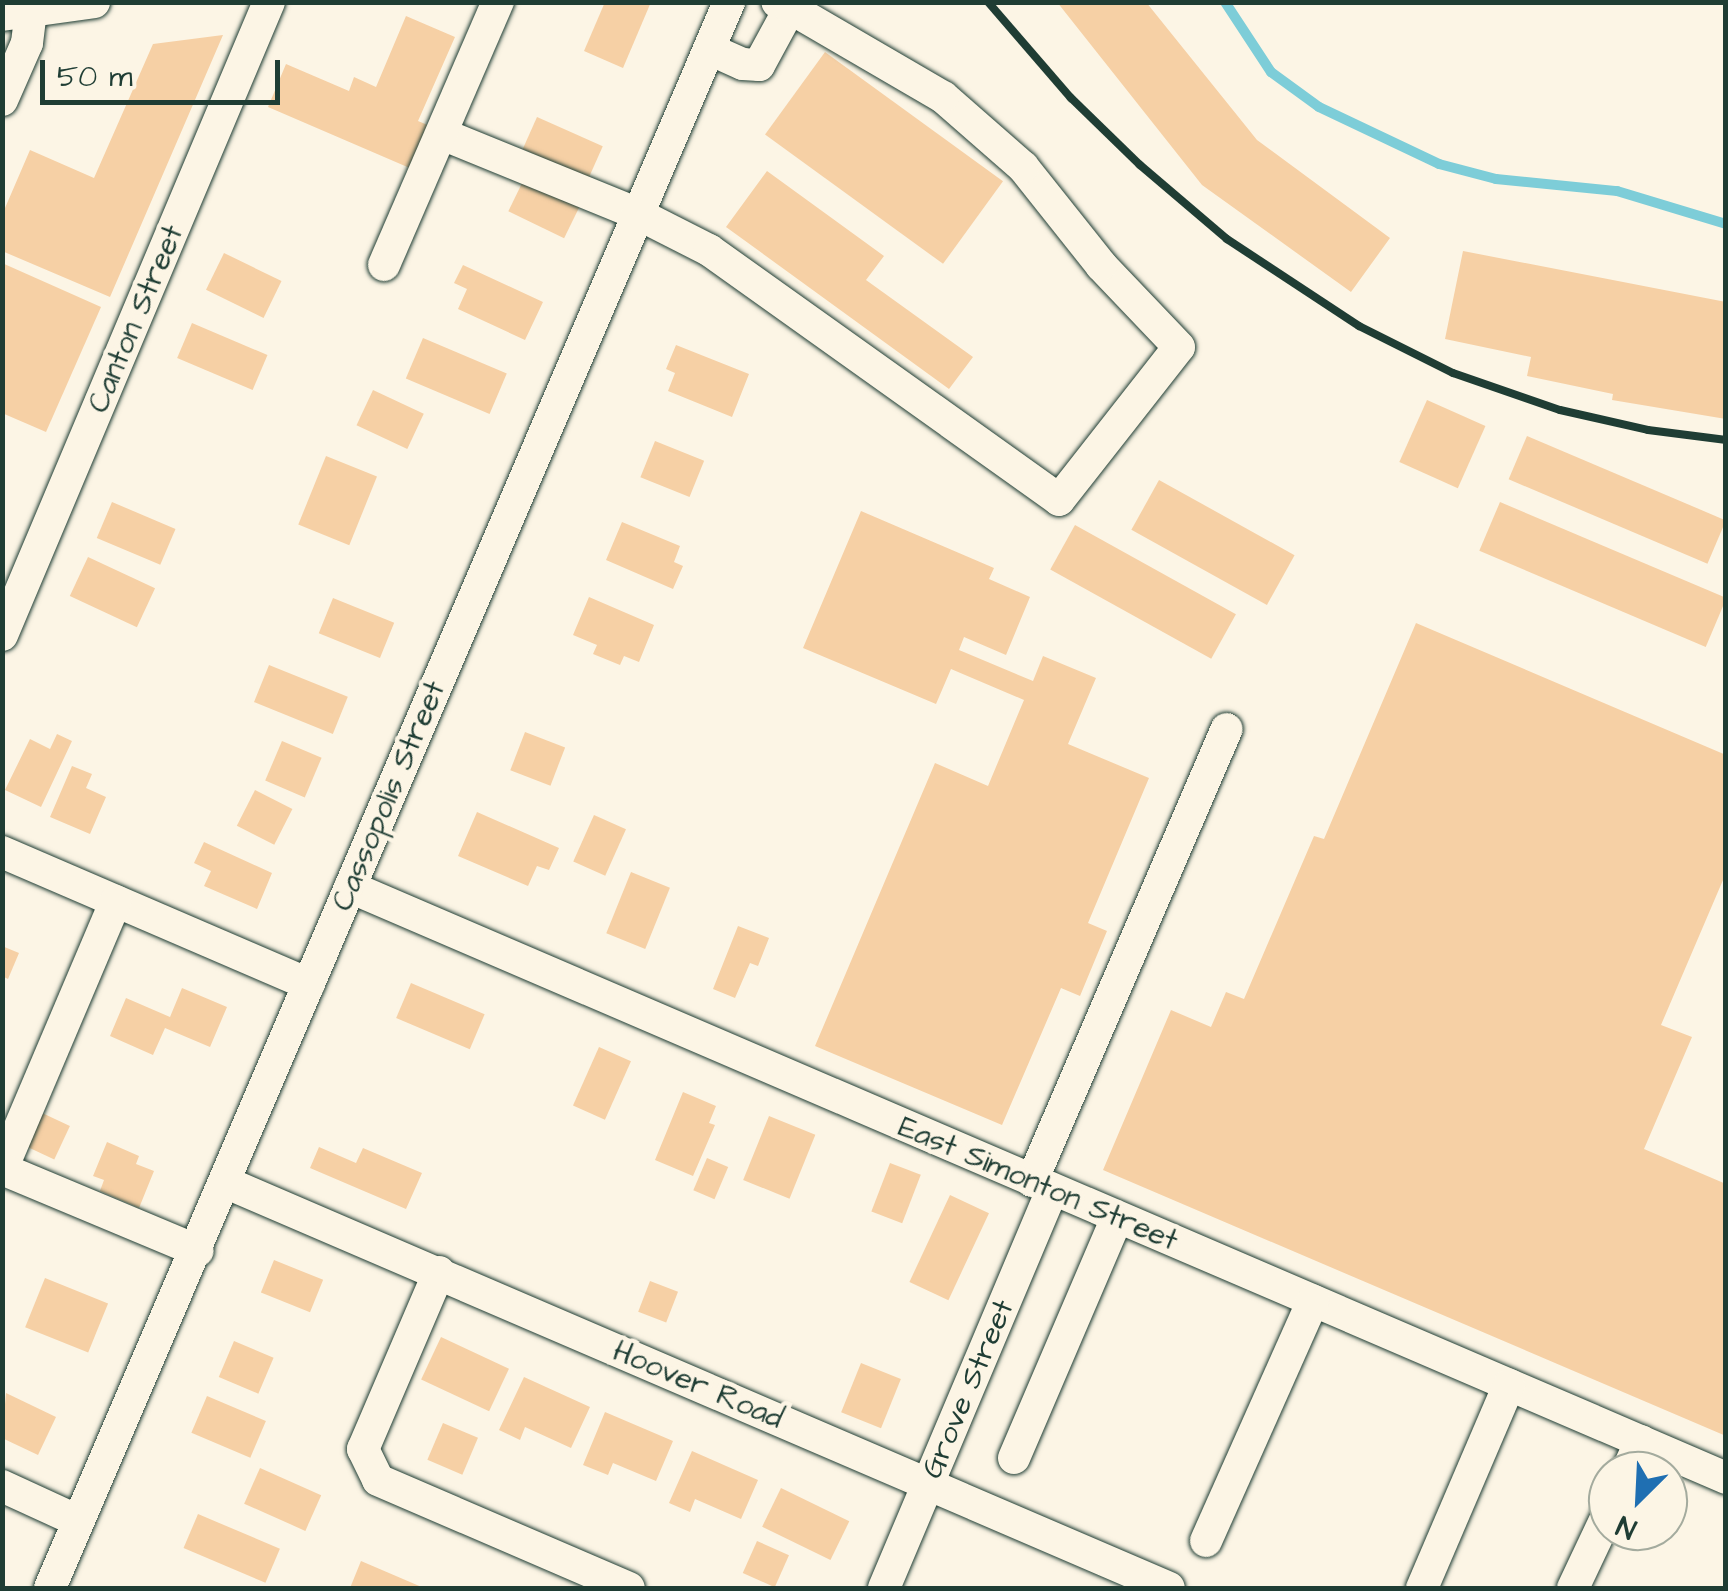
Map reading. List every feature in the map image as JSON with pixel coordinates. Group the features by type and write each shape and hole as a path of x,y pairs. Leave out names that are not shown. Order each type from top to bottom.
{"street":[{"path":"2,100 27,43 17,14 94,2"},
{"name":"Canton Street","path":"2,635 268,2"},
{"path":"384,265 498,2"},
{"name":"Cassopolis Street","path":"61,1585 78,1521 198,1251 729,2"},
{"path":"442,134 638,214 709,250 1059,500 1179,347 1101,265 1023,167 942,97 784,6 759,65 743,64 708,49"},
{"name":"Grove Street","path":"884,1588 1227,729"},
{"path":"2,852 309,984"},
{"name":"East Simonton Street","path":"350,887 1510,1385 1625,1451"},
{"path":"116,901 2,1169 198,1251"},
{"name":"Hoover Road","path":"227,1183 1169,1588"},
{"path":"1014,1458 1117,1218"},
{"path":"439,1272 363,1448 378,1480 629,1588"},
{"path":"1206,1541 1313,1302"},
{"path":"1422,1588 1510,1385"},
{"name":"East Simonton Street","path":"1688,1469 1726,1478"},
{"path":"2,1486 78,1521"},
{"path":"1573,1588 1590,1551"}],"building":[{"path":"605,2 651,2 623,68 584,51"},
{"path":"1057,2 1146,2 1257,140 1390,238 1351,292 1202,185"},
{"path":"406,16 455,37 418,121 430,126 412,169 268,107 286,64 349,91 354,77 376,87"},
{"path":"223,35 110,297 2,251 2,215 30,150 94,178 153,44"},
{"path":"825,52 1003,181 943,264 765,135"},
{"path":"537,117 603,146 589,178 523,149"},
{"path":"767,171 884,256 866,280 973,357 949,389 726,227"},
{"path":"525,177 581,204 564,238 508,211"},
{"path":"1463,251 1726,302 1726,419 1612,400 1613,394 1527,376 1531,357 1445,339"},
{"path":"224,253 282,281 264,318 206,290"},
{"path":"2,263 101,307 46,432 2,413"},
{"path":"463,265 543,302 525,340 458,309 467,289 454,283"},
{"path":"192,323 267,355 253,390 177,358"},
{"path":"423,338 507,374 490,414 406,379"},
{"path":"676,345 749,374 732,417 668,391 675,373 666,369"},
{"path":"373,390 424,414 407,449 357,425"},
{"path":"1427,400 1485,426 1458,488 1399,462"},
{"path":"1527,436 1726,520 1707,564 1509,479"},
{"path":"655,441 704,461 690,497 640,477"},
{"path":"326,456 377,477 349,545 298,525"},
{"path":"1159,480 1295,555 1267,605 1131,530"},
{"path":"112,502 176,529 160,565 97,538"},
{"path":"1500,502 1726,598 1706,647 1479,551"},
{"path":"861,511 994,568 989,579 1030,597 1006,655 964,637 959,650 1033,681 1043,656 1096,678 1068,744 1149,778 1088,923 1107,931 1080,996 1061,988 1002,1125 815,1046 935,763 988,786 1024,700 951,669 936,704 803,648"},
{"path":"622,522 680,546 674,562 683,566 673,589 606,560"},
{"path":"1075,525 1236,614 1211,659 1050,570"},
{"path":"88,557 155,588 137,627 70,596"},
{"path":"589,597 654,625 639,662 624,656 620,665 593,654 597,645 573,635"},
{"path":"333,598 394,623 380,658 319,633"},
{"path":"1416,623 1726,755 1726,873 1661,1025 1692,1037 1644,1149 1726,1184 1726,1436 1103,1170 1171,1010 1211,1027 1226,992 1244,999 1314,836 1324,839"},
{"path":"269,665 348,697 333,734 254,702"},
{"path":"525,732 565,747 550,786 510,770"},
{"path":"57,734 72,741 41,807 5,790 30,739 50,749"},
{"path":"282,741 322,758 305,797 265,781"},
{"path":"72,766 92,774 86,788 106,797 90,834 50,817"},
{"path":"255,790 292,809 274,845 237,826"},
{"path":"477,812 559,848 549,870 537,866 528,886 458,856"},
{"path":"594,815 626,829 605,876 573,862"},
{"path":"204,842 272,873 257,909 204,886 211,871 194,863"},
{"path":"631,872 670,888 645,949 606,933"},
{"path":"738,926 769,938 758,966 750,963 735,998 713,989"},
{"path":"2,946 19,953 8,979 2,976"},
{"path":"411,983 485,1014 470,1049 396,1018"},
{"path":"182,988 227,1007 210,1047 165,1028 153,1055 110,1036 126,998 170,1017"},
{"path":"599,1047 631,1061 605,1120 573,1105"},
{"path":"683,1092 716,1106 709,1123 715,1125 693,1176 655,1160"},
{"path":"40,1112 70,1126 54,1159 24,1146"},
{"path":"769,1116 815,1135 790,1199 743,1180"},
{"path":"107,1142 139,1156 136,1164 154,1171 139,1208 100,1191 104,1180 93,1176"},
{"path":"319,1147 356,1163 363,1148 422,1173 406,1209 310,1168"},
{"path":"707,1158 728,1167 714,1199 693,1190"},
{"path":"890,1163 921,1175 902,1223 871,1212"},
{"path":"950,1195 989,1213 948,1300 909,1282"},
{"path":"274,1260 323,1280 310,1312 261,1292"},
{"path":"45,1278 108,1303 88,1353 25,1327"},
{"path":"650,1281 678,1292 666,1323 638,1312"},
{"path":"441,1337 509,1369 489,1411 421,1380"},
{"path":"234,1341 274,1358 258,1394 219,1377"},
{"path":"861,1363 901,1379 881,1428 841,1412"},
{"path":"524,1377 590,1407 571,1448 525,1427 520,1440 499,1430"},
{"path":"6,1393 56,1417 38,1455 2,1438"},
{"path":"207,1396 266,1421 250,1458 191,1433"},
{"path":"605,1412 673,1441 656,1481 613,1463 608,1475 583,1465"},
{"path":"443,1423 478,1438 462,1475 427,1460"},
{"path":"692,1451 758,1480 741,1519 695,1499 690,1512 669,1503"},
{"path":"260,1468 321,1495 305,1531 244,1504"},
{"path":"781,1488 849,1521 830,1560 762,1527"},
{"path":"198,1514 280,1549 265,1583 184,1548"},
{"path":"757,1541 789,1555 775,1587 743,1573"},
{"path":"361,1561 424,1588 350,1588"}],"waterway":[{"path":"1225,2 1271,72 1319,107 1439,164 1496,179 1617,191 1726,224"}],"railway":[{"path":"988,2 1071,98 1140,165 1227,239 1359,326 1453,373 1560,410 1648,430 1726,440"}]}
